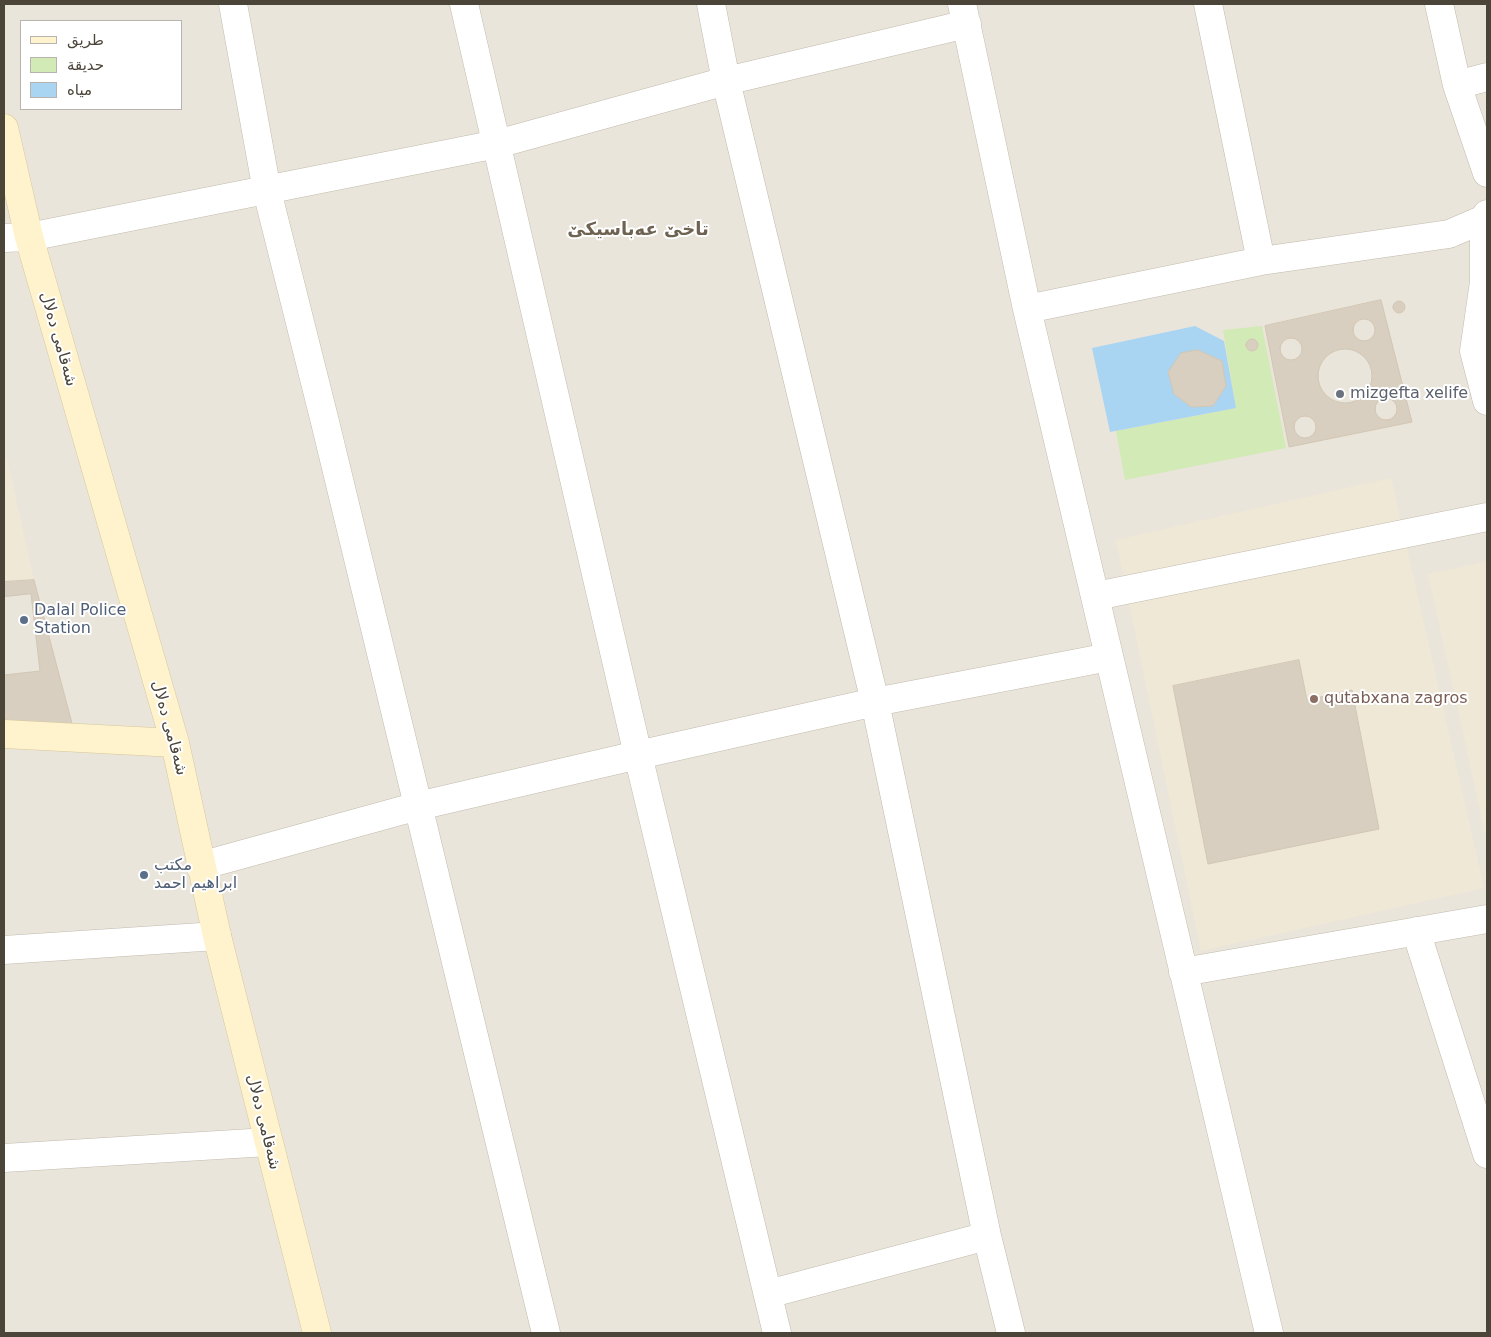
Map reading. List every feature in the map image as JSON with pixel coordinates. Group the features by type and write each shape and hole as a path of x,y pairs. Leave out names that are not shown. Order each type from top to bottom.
{"main road":[{"name":"شەقامی دەلال","path":"4,128 16,238 175,743 200,866 317,1333"},
{"path":"4,734 175,743"}],"street":[{"path":"233,4 266,190 546,1333"},
{"path":"464,4 638,755 777,1333"},
{"path":"711,4 726,81 875,702 987,1236 1011,1333"},
{"path":"1208,4 1261,261"},
{"path":"1439,4 1457,85 1487,173"},
{"path":"16,238 497,144 965,14 1027,309 1269,1333"},
{"path":"1457,85 1487,78"},
{"path":"1027,309 1261,261 1449,234 1486,217 1484,282 1474,351 1487,401"},
{"path":"1096,596 1487,516"},
{"path":"200,866 418,806 638,755 875,702 1109,657"},
{"path":"1183,972 1487,919"},
{"path":"1416,931 1487,1154"},
{"path":"4,950 217,936"},
{"path":"4,1158 268,1142"},
{"path":"768,1294 987,1236"}],"shaded area":[{"path":"4,4 1487,4 1487,1333 4,1333"},
{"path":"7,458 34,580 4,582 4,459"},
{"path":"1391,478 1484,888 1201,951 1116,540"},
{"path":"1487,562 1487,842 1428,574"}],"green space":[{"path":"1262,326 1286,448 1125,480 1116,431 1236,408 1223,330"}],"water":[{"path":"1195,326 1224,341 1236,408 1110,432 1092,348"}],"building":[{"path":"1381,300 1412,422 1289,447 1265,326"},
{"path":"1397,301 1401,301 1405,307 1401,313 1397,313 1393,309 1393,305"},
{"path":"1360,319 1368,319 1375,326 1375,334 1368,341 1360,341 1353,334 1353,326"},
{"path":"1291,338 1299,341 1302,349 1299,357 1291,360 1283,357 1280,349 1283,341"},
{"path":"1250,339 1254,339 1258,345 1254,351 1250,351 1246,347 1246,343"},
{"path":"1345,349 1355,351 1364,357 1370,366 1372,376 1370,386 1364,395 1355,401 1345,403 1335,401 1326,395 1320,386 1318,376 1320,366 1326,357 1335,351"},
{"path":"1198,350 1222,361 1226,386 1213,406 1191,407 1174,394 1168,372 1181,353"},
{"path":"1386,398 1394,401 1397,409 1394,417 1386,420 1378,417 1375,409 1378,401"},
{"path":"1301,416 1309,416 1316,423 1316,431 1309,438 1301,438 1294,431 1294,423"},
{"name":"Dalal Police Station","path":"34,580 73,727 4,724 4,582"},
{"path":"31,594 40,671 4,675 4,597"},
{"path":"1299,660 1307,700 1352,690 1379,829 1208,864 1173,686"}],"place":[{"name":"mizgefta xelife","path":"1340,394"},
{"name":"Dalal Police Station","path":"24,620"},
{"name":"qutabxana zagros","path":"1314,699"},
{"name":"مكتب ابراهيم احمد","path":"144,875"}],"district":[{"name":"تاخێ عه‌باسيكێ","path":"638,230"}]}
